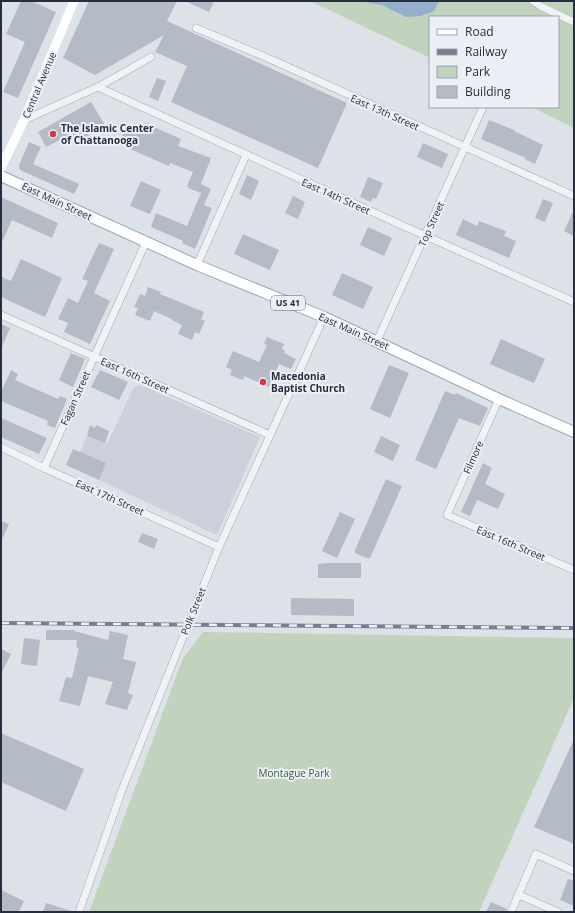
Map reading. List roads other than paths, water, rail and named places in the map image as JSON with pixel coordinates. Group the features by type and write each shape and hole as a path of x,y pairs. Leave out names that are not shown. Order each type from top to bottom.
{"main road":[{"name":"Central Avenue","path":"1,168 24,120 74,1"},
{"name":"East Main Street","path":"1,176 146,242 324,317 499,399 574,432"}],"street":[{"path":"533,1 540,6 574,22"},
{"name":"East 13th Street","path":"196,28 270,59 574,196"},
{"path":"24,120 98,88 150,57"},
{"name":"East 14th Street","path":"98,88 574,302"},
{"name":"Top Street","path":"377,341 426,236 483,108"},
{"path":"197,264 246,155"},
{"name":"Fagan Street","path":"44,468 146,242"},
{"name":"East 16th Street","path":"1,315 270,435"},
{"name":"Polk Street","path":"79,912 122,790 219,547 324,317"},
{"name":"Filmore","path":"447,515 499,399"},
{"name":"East 17th Street","path":"1,447 219,547"},
{"name":"East 16th Street","path":"447,515 574,570"},
{"path":"511,912 536,854 574,871"},
{"path":"519,895 558,912"}],"water":[{"path":"359,1 439,1 434,11 420,16 406,17 382,5"}],"railway":[{"path":"1,623 574,628"}],"place":[{"name":"The Islamic Center of Chattanooga","path":"53,134"},
{"name":"Macedonia Baptist Church","path":"263,382"}],"park label":[{"name":"Montague Park","path":"294,773"}]}
